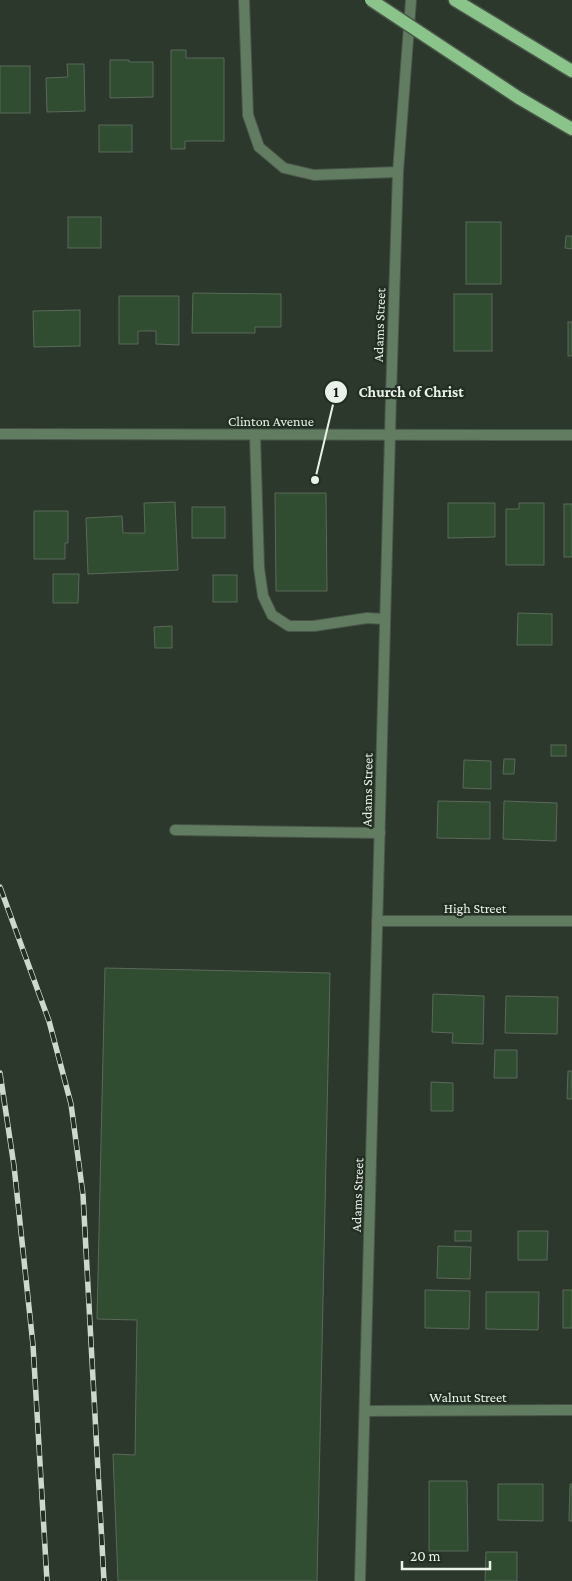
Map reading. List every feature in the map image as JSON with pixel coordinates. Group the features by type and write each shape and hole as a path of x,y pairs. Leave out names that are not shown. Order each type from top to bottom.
{"main road":[{"path":"371,0 520,98 572,129"},
{"path":"455,0 568,69"}],"street":[{"path":"244,0 248,115 259,147 284,168 314,176 398,172"},
{"name":"Adams Street","path":"360,1581 398,172 412,0"},
{"name":"Clinton Avenue","path":"0,434 572,435"},
{"path":"255,435 259,568 263,596 272,615 289,626 314,626 367,618 385,619"},
{"path":"175,830 380,833"},
{"name":"High Street","path":"377,921 572,921"},
{"name":"Walnut Street","path":"365,1410 572,1410"}],"building":[{"path":"171,50 186,50 186,58 224,58 224,141 185,141 185,149 171,149"},
{"path":"110,60 153,62 153,97 110,98"},
{"path":"67,64 84,64 85,111 47,112 46,78 68,77"},
{"path":"0,66 30,66 30,113 0,113"},
{"path":"99,125 132,125 132,152 99,152"},
{"path":"68,217 101,217 101,248 68,248"},
{"path":"466,222 501,222 501,284 466,284"},
{"path":"566,236 572,236 572,249 565,248"},
{"path":"193,293 281,294 281,327 255,327 255,333 192,333"},
{"path":"454,294 492,294 492,351 454,351"},
{"path":"119,296 179,296 179,345 156,344 156,331 138,331 138,344 119,344"},
{"path":"80,310 80,346 34,347 33,311"},
{"path":"568,322 572,322 572,356 568,356"},
{"path":"275,493 326,493 327,591 276,591"},
{"path":"175,502 178,570 88,574 86,518 122,516 123,533 145,533 144,503"},
{"path":"448,503 495,503 495,537 448,538"},
{"path":"519,503 544,503 544,565 506,565 506,509 519,509"},
{"path":"564,504 572,504 572,557 564,557"},
{"path":"192,507 225,507 225,538 192,538"},
{"path":"34,511 68,511 68,543 65,543 65,559 34,559"},
{"path":"53,574 79,574 78,603 53,603"},
{"path":"213,575 237,575 237,602 213,602"},
{"path":"518,613 552,614 552,645 517,645"},
{"path":"172,626 172,648 155,648 154,627"},
{"path":"551,745 566,745 566,756 551,756"},
{"path":"504,759 515,759 514,774 503,774"},
{"path":"464,760 491,761 491,789 463,788"},
{"path":"438,801 490,802 490,839 437,838"},
{"path":"504,801 557,803 556,841 503,839"},
{"path":"105,968 330,973 317,1581 118,1581 113,1454 135,1455 137,1320 97,1319"},
{"path":"433,994 484,996 483,1044 452,1043 453,1033 432,1032"},
{"path":"506,996 558,997 557,1034 505,1033"},
{"path":"495,1050 517,1050 517,1078 494,1078"},
{"path":"568,1071 572,1071 572,1099 567,1099"},
{"path":"431,1082 453,1083 453,1111 431,1111"},
{"path":"455,1231 471,1231 471,1241 455,1241"},
{"path":"518,1231 548,1231 547,1260 518,1260"},
{"path":"438,1246 471,1247 470,1279 437,1278"},
{"path":"425,1290 470,1291 469,1329 425,1328"},
{"path":"563,1290 572,1290 572,1328 563,1328"},
{"path":"486,1292 539,1292 538,1330 486,1329"},
{"path":"429,1481 467,1481 468,1551 429,1551"},
{"path":"498,1484 543,1484 543,1521 498,1520"},
{"path":"570,1484 572,1484 572,1521 569,1521"},
{"path":"486,1552 517,1552 517,1581 485,1581"}],"railway":[{"path":"0,887 49,1021 71,1104 83,1195 104,1581"},
{"path":"0,1073 14,1166 33,1345 47,1581"}],"place":[{"name":"Church of Christ","path":"315,480"}]}
